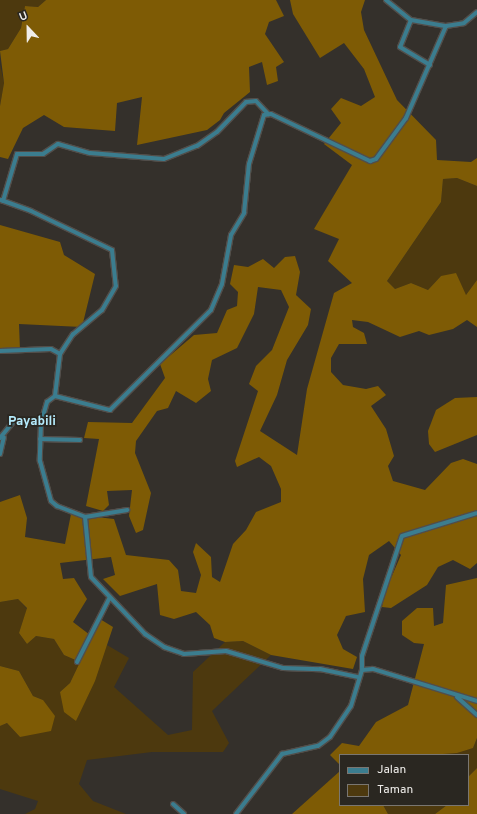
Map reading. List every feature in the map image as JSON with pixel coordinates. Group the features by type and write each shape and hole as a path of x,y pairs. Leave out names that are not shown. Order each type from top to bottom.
{"street":[{"path":"386,0 411,20 446,26 464,23 477,12"},
{"path":"411,20 400,47 430,65"},
{"path":"126,510 85,517 57,506 51,501 41,465 40,439 41,423 47,402 55,396 60,354 73,334 97,316 111,298 117,278 112,250 1,201 17,154 43,154 58,144 90,153 164,159 187,152 203,142 246,102 256,101 268,114 373,161 406,118 413,94 430,65 446,26"},
{"path":"55,396 110,410 211,310 222,284 231,235 244,213 257,132 262,118 268,114"},
{"path":"0,351 51,349 60,354"},
{"path":"0,454 2,438 14,421 41,423"},
{"path":"40,439 80,440"},
{"path":"236,814 282,754 318,746 330,737 350,706 357,678 362,670 362,656 401,538 413,531 477,514"},
{"path":"85,517 89,572 109,599 145,634 175,652 192,655 226,651 283,668 320,669 357,678"},
{"path":"77,662 109,599"},
{"path":"362,670 373,668 457,696 477,701"},
{"path":"457,696 477,715"},
{"path":"172,804 184,814"}],"green space":[{"path":"0,0 46,0 38,7 25,6 21,28 8,49 0,51"},
{"path":"0,64 4,83 0,106"},
{"path":"457,178 477,186 477,280 466,295 441,276 428,290 411,283 395,289 387,281 441,202 443,179"},
{"path":"18,599 27,609 19,633 27,644 36,636 54,639 64,655 80,662 70,683 60,692 76,721 107,645 129,658 114,687 168,735 192,730 193,672 225,642 243,641 271,655 212,711 229,743 223,752 152,752 87,760 79,784 93,801 126,814 25,814 35,809 38,801 0,789 0,726 7,723 20,737 43,700 33,696 19,671 0,666 0,602"},
{"path":"477,738 477,768 469,776 469,754 435,754 473,748"},
{"path":"384,806 446,806 435,814 388,814"}],"shaded area":[{"path":"46,0 276,0 284,16 269,22 265,34 284,62 276,67 278,81 267,85 262,62 249,67 250,92 224,113 220,120 207,130 137,145 142,97 117,103 115,131 64,127 44,115 23,128 8,159 0,157 0,106 4,83 0,51 8,49 21,28 25,6 38,7"},
{"path":"290,0 365,0 361,12 364,30 397,100 436,140 437,160 471,162 477,158 477,186 457,178 443,179 441,202 387,281 395,289 411,283 428,290 441,276 456,273 466,295 477,280 477,327 467,320 453,329 429,335 419,331 400,337 368,322 352,320 353,327 364,333 367,344 339,344 331,358 331,372 343,385 366,389 378,386 386,395 371,406 386,429 394,456 388,466 393,481 425,490 451,463 463,459 477,464 477,563 470,569 453,560 438,567 427,585 391,608 382,607 384,594 401,555 389,541 369,555 363,579 365,612 346,616 337,635 343,649 357,657 353,669 271,655 243,641 225,642 214,638 210,625 196,612 174,619 160,615 157,584 120,596 103,579 115,575 111,557 60,563 63,579 74,578 87,599 73,622 90,635 100,619 113,627 95,681 76,721 64,712 60,692 70,683 80,662 64,655 54,639 36,636 27,644 19,633 27,608 18,599 0,602 0,502 20,495 27,518 25,537 65,544 71,514 114,519 126,555 169,560 178,570 181,591 196,593 201,575 193,552 196,543 211,557 212,577 220,582 233,544 246,530 256,512 281,502 281,489 271,466 259,457 237,467 235,461 258,391 249,384 256,366 272,350 289,307 281,290 258,287 254,314 237,348 212,360 208,379 211,391 196,403 176,391 168,408 157,411 136,441 135,453 151,493 143,530 136,533 129,516 132,490 107,491 109,505 103,511 86,506 99,439 84,438 88,422 132,423 165,378 160,364 194,335 217,333 227,310 237,306 238,292 230,284 234,265 248,267 263,259 274,268 285,257 295,256 300,272 296,295 311,309 308,325 287,360 277,395 260,431 297,455 307,389 334,293 352,283 328,261 339,239 314,229 352,165 324,144 341,123 331,109 341,98 361,106 375,97 364,69 344,43 320,58 293,14"},
{"path":"0,225 60,242 64,255 95,274 82,327 19,324 20,350 0,349"},
{"path":"477,397 477,435 435,452 429,444 428,431 436,410 455,398"},
{"path":"477,578 477,738 473,748 457,753 443,754 339,754 339,764 330,755 342,743 359,746 376,722 408,705 424,644 414,643 402,635 402,621 417,608 433,608 434,626 443,623 446,585"},
{"path":"0,666 19,671 33,696 43,700 55,716 51,731 20,737 7,723 0,726"},
{"path":"477,768 477,814 435,814 446,806 469,806 469,776"},
{"path":"339,772 339,806 384,806 388,814 292,814"}],"district":[{"name":"Payabili","path":"32,422"}]}
